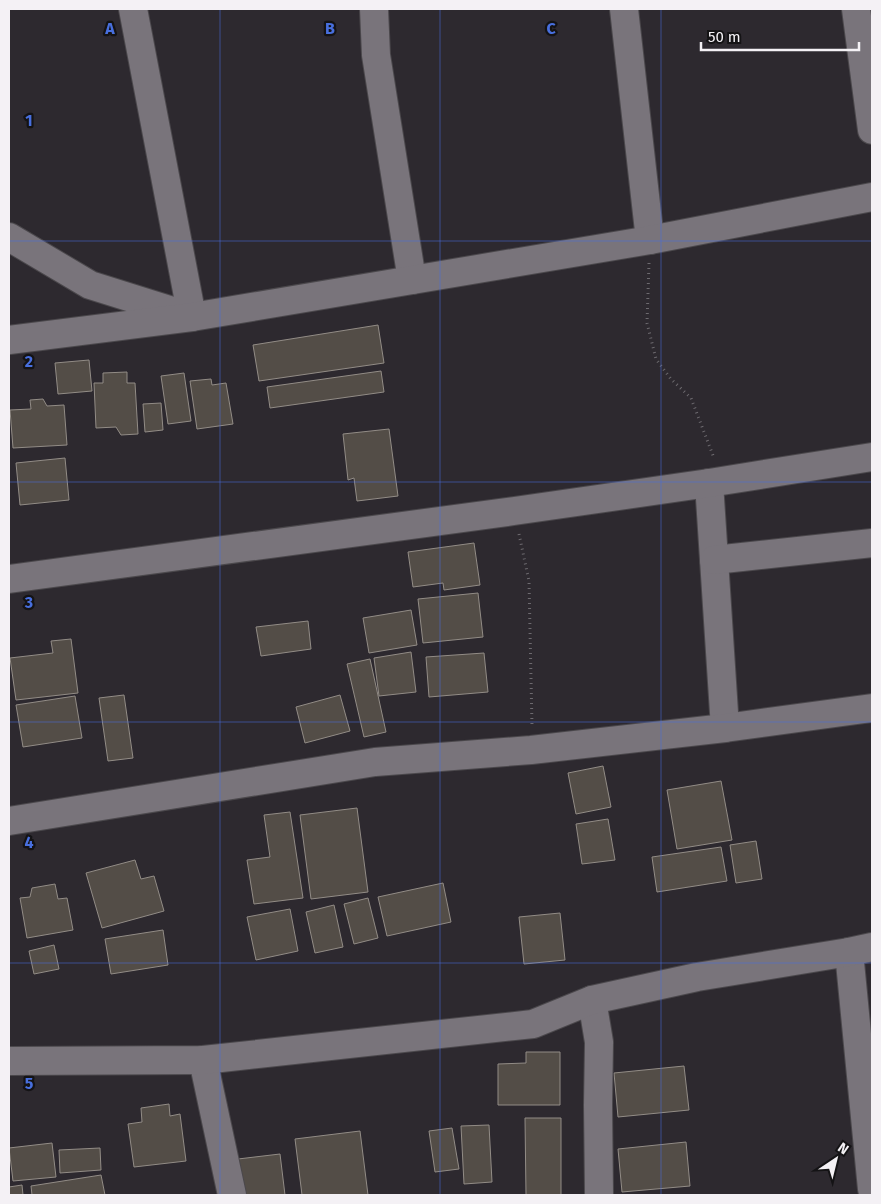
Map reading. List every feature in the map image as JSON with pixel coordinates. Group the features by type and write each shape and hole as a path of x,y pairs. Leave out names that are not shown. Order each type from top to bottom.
{"street":[{"path":"133,9 192,316"},
{"path":"374,9 376,55 412,280"},
{"path":"624,9 650,240"},
{"path":"856,9 872,130"},
{"path":"9,340 192,316 412,280 650,240 872,197"},
{"path":"9,237 90,285 192,316"},
{"path":"9,579 514,511 872,456"},
{"path":"716,481 714,560 725,728"},
{"path":"714,560 872,543"},
{"path":"9,821 375,762 532,750 725,728 872,708"},
{"path":"9,1061 203,1060 534,1024 592,1000 697,977 861,949 872,1189"},
{"path":"592,1000 599,1042 600,1195"},
{"path":"203,1060 232,1195"}],"path":[{"path":"650,240 647,323 656,359 671,379 691,398 716,481"},
{"path":"514,511 529,581 532,750"}],"building":[{"path":"378,325 384,363 259,381 253,345"},
{"path":"89,360 92,391 58,394 55,363"},
{"path":"381,371 384,392 270,408 267,387"},
{"path":"127,372 127,383 135,383 138,434 121,435 116,427 96,428 94,383 103,383 103,373"},
{"path":"184,373 191,421 168,424 161,376"},
{"path":"211,379 212,385 226,383 233,424 197,429 190,381"},
{"path":"43,399 47,406 64,405 67,445 13,448 10,410 31,409 30,400"},
{"path":"161,403 163,430 145,432 143,404"},
{"path":"389,429 398,496 357,501 354,478 348,480 343,434"},
{"path":"65,458 69,500 20,505 16,463"},
{"path":"474,543 480,585 444,590 443,583 413,587 408,552"},
{"path":"478,593 483,637 423,643 418,599"},
{"path":"411,610 417,645 369,653 363,618"},
{"path":"308,621 311,649 261,656 256,627"},
{"path":"71,639 78,693 16,700 10,658 53,653 51,641"},
{"path":"411,652 416,692 379,696 374,658"},
{"path":"484,653 488,692 429,697 426,657"},
{"path":"370,659 386,732 364,737 347,664"},
{"path":"124,695 133,758 108,761 99,698"},
{"path":"340,695 350,731 305,743 296,707"},
{"path":"75,696 82,738 23,747 16,705"},
{"path":"603,766 611,807 576,814 568,773"},
{"path":"721,781 732,840 677,849 667,790"},
{"path":"357,808 368,892 311,899 300,815"},
{"path":"290,812 303,898 254,904 247,860 270,857 264,815"},
{"path":"608,819 615,860 582,864 576,824"},
{"path":"756,841 762,879 736,883 730,845"},
{"path":"721,847 727,881 657,892 652,857"},
{"path":"135,860 141,879 154,876 164,911 102,928 86,873"},
{"path":"443,883 451,922 387,936 378,897"},
{"path":"55,884 58,899 67,898 73,930 27,938 20,898 30,897 32,888"},
{"path":"368,898 378,938 354,944 344,904"},
{"path":"334,905 343,947 315,953 306,912"},
{"path":"290,909 298,951 256,960 247,917"},
{"path":"560,913 565,960 524,964 519,917"},
{"path":"163,930 168,965 111,974 105,939"},
{"path":"54,945 59,969 34,974 29,951"},
{"path":"526,1052 560,1052 560,1105 498,1105 498,1064 526,1063"},
{"path":"684,1066 689,1110 618,1117 614,1073"},
{"path":"169,1104 170,1116 180,1114 186,1161 134,1167 128,1124 142,1122 141,1108"},
{"path":"525,1118 561,1118 561,1195 526,1195"},
{"path":"489,1125 492,1182 464,1184 461,1126"},
{"path":"452,1128 459,1169 435,1172 429,1131"},
{"path":"360,1131 368,1195 302,1195 295,1139"},
{"path":"686,1142 690,1186 622,1192 618,1149"},
{"path":"52,1143 56,1177 13,1181 9,1148"},
{"path":"100,1148 101,1170 60,1173 59,1150"},
{"path":"280,1154 285,1195 243,1195 238,1159"},
{"path":"101,1175 105,1195 32,1195 31,1186"},
{"path":"22,1185 23,1195 9,1195 9,1187"}]}
